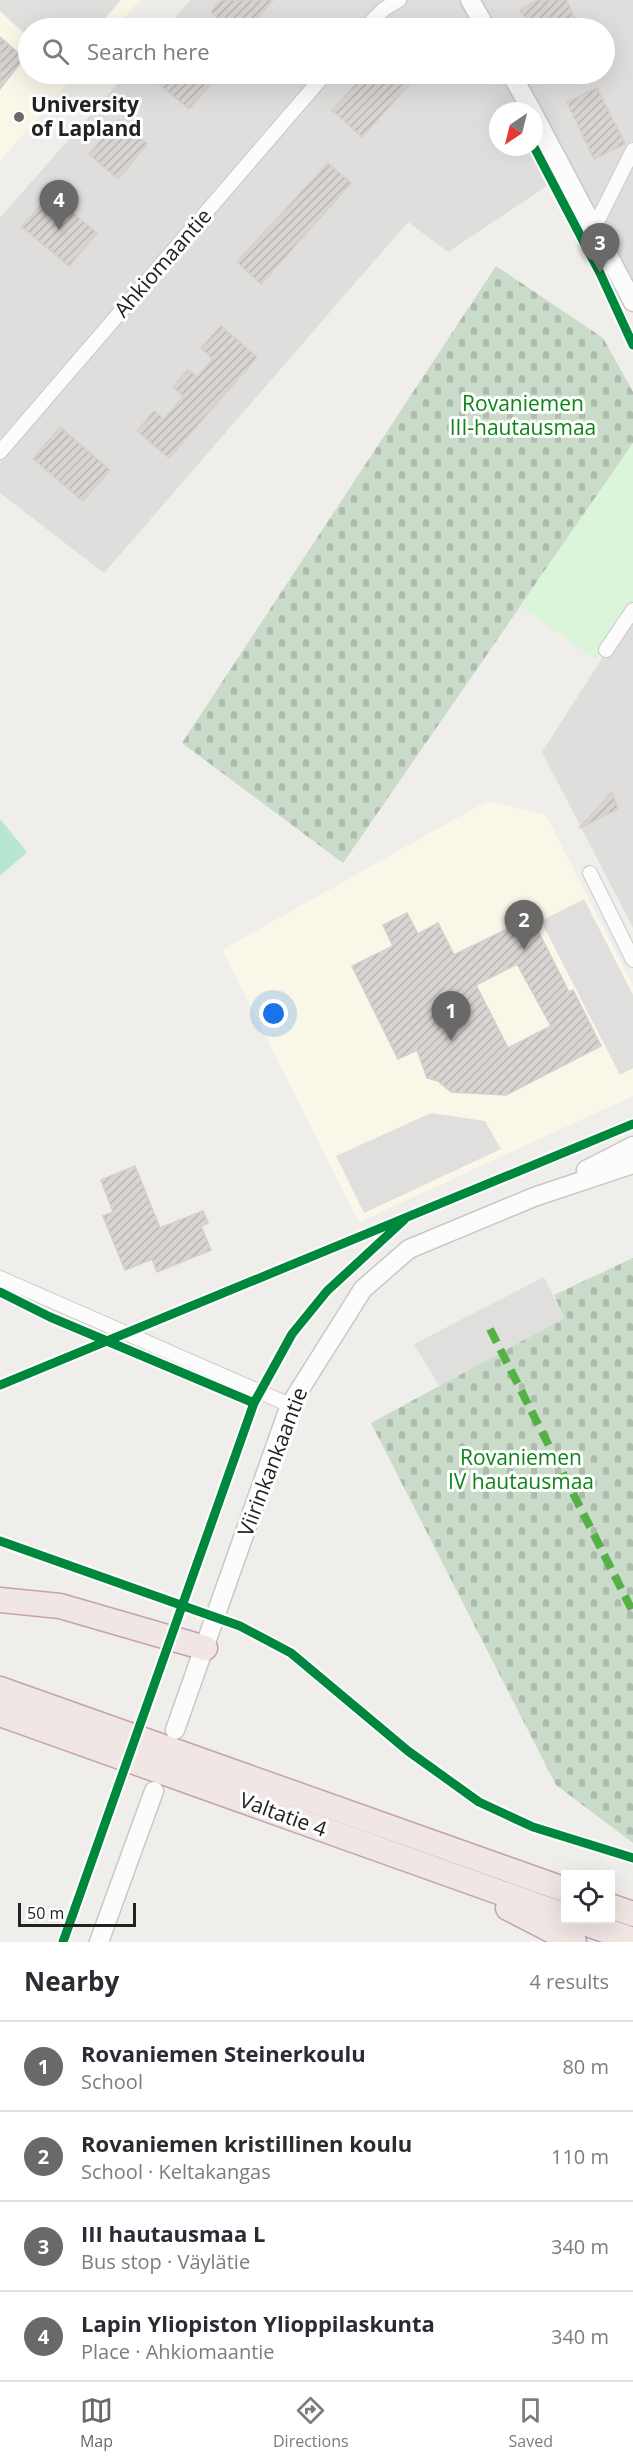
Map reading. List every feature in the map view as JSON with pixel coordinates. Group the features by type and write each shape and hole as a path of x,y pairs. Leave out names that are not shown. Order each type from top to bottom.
{"highway":[{"path":"0,1600 60,1606 205,1648"},
{"name":"Valtatie 4","path":"0,1689 561,1888"},
{"name":"Valtatie 4","path":"0,1714 561,1914"},
{"path":"450,1847 561,1878"},
{"path":"440,1871 574,1942"},
{"path":"615,1893 633,1898"},
{"path":"615,1908 633,1914"},
{"path":"587,1924 633,1940"}],"street":[{"path":"375,18 399,0"},
{"path":"470,0 480,18"},
{"name":"Ahkiomaantie","path":"0,452 316,84"},
{"path":"517,84 527,102"},
{"path":"543,131 595,226 633,302"},
{"path":"595,226 633,150"},
{"path":"606,650 633,610"},
{"path":"590,873 633,960"},
{"name":"Viirinkankaantie","path":"534,1197 633,1146"},
{"name":"Viirinkankaantie","path":"175,1730 290,1405 363,1289 409,1249 534,1197 633,1164"},
{"path":"0,1278 290,1405"},
{"path":"99,1942 154,1791"}],"shaded area":[{"name":"University of Lapland","path":"0,0 140,0 124,18 18,18 18,84 67,84 0,161"},
{"path":"0,0 121,0 106,18 18,18 18,28 0,11"},
{"path":"190,0 633,0 633,297 568,172 448,252 408,222 104,573 0,493 0,218 117,84 615,84 615,18 175,18"},
{"path":"633,610 633,928 542,752"},
{"path":"487,801 546,815 633,986 633,1096 359,1222 222,950"},
{"path":"584,899 633,995 633,1068 620,1075 541,921"},
{"path":"431,1113 485,1121 501,1149 364,1213 336,1156"},
{"path":"544,1277 564,1318 439,1386 414,1344"}],"green space":[{"name":"Rovaniemen III-hautausmaa","path":"496,266 603,338 633,392 633,443 343,863 182,743"},
{"path":"633,443 633,606 596,660 520,606"},
{"path":"0,819 27,852 0,876"},
{"name":"Rovaniemen IV hautausmaa","path":"633,1258 633,1843 556,1785 371,1423 564,1318 554,1295"}],"building":[{"path":"221,0 273,0 257,18 218,18 211,12"},
{"path":"538,0 566,0 575,18 525,18 520,10"},
{"path":"0,37 18,53 18,66 0,89"},
{"path":"159,84 210,84 189,109"},
{"path":"356,84 410,84 362,137 332,110"},
{"path":"597,88 625,144 594,159 567,102"},
{"path":"118,120 147,144 118,179 89,154"},
{"path":"328,163 351,183 261,284 237,262"},
{"path":"50,194 97,233 69,266 22,227"},
{"path":"221,326 257,357 169,458 137,431 154,411 164,419 184,396 173,387 188,370 197,377 213,359 201,348"},
{"path":"60,427 110,470 83,501 33,459"},
{"path":"612,792 618,809 580,828 580,827"},
{"path":"526,907 569,992 573,990 601,1046 506,1095 451,1092 438,1081 427,1078 417,1050 398,1059 352,966 393,946 383,925 407,913 418,934 438,923 454,955 513,926 508,916","holes":["517,964 551,1026 508,1048 476,985"]},
{"path":"135,1166 160,1228 203,1211 208,1223 201,1226 211,1250 157,1272 152,1259 125,1270 103,1216 113,1212 101,1180"}],"marked path":[{"path":"490,1329 633,1612"}],"cycle path":[{"path":"539,156 600,273 633,345"},
{"path":"0,1385 633,1124"},
{"path":"63,1942 254,1403 292,1334 327,1291 404,1220"},
{"path":"0,1292 50,1317 254,1403"},
{"path":"0,1541 240,1626 291,1653 408,1751 479,1802 533,1827 633,1858"}],"place":[{"name":"University of Lapland","path":"19,117"},
{"name":"Lapin Yliopiston Ylioppilaskunta","path":"59,230"},
{"name":"III hautausmaa L","path":"600,273"},
{"name":"Rovaniemen kristillinen koulu","path":"524,950"},
{"name":"Rovaniemen Steinerkoulu","path":"451,1041"}]}
